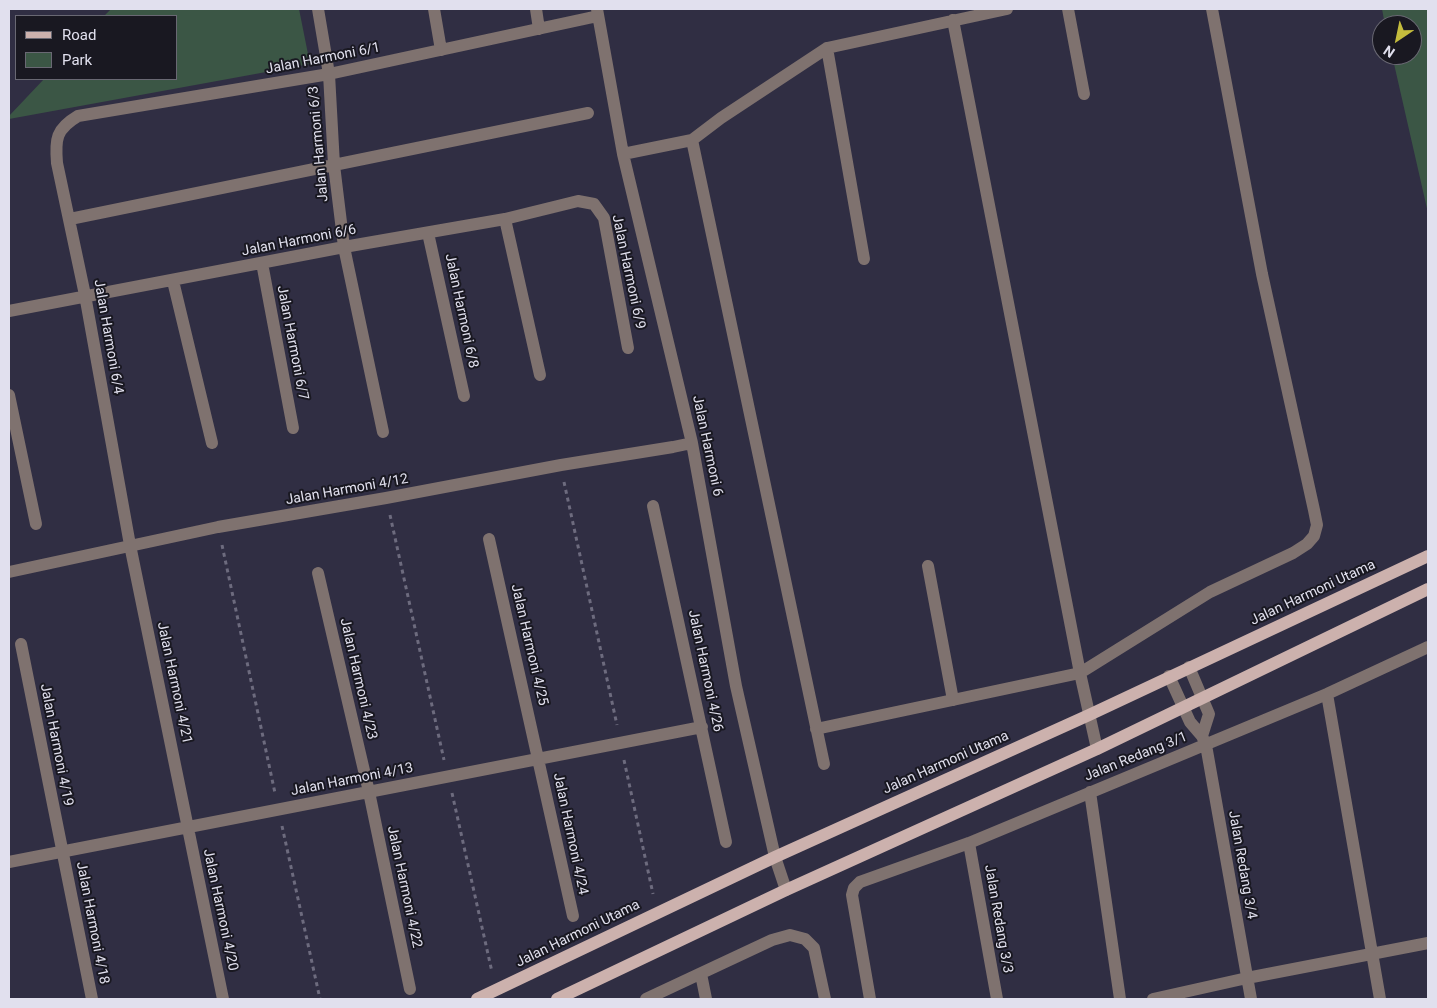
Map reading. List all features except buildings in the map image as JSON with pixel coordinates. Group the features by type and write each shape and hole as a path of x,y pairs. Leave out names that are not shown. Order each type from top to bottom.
{"main road":[{"name":"Jalan Harmoni Utama","path":"477,999 775,857 1089,715 1428,556"},
{"path":"557,999 786,890 1097,749 1428,589"}],"street":[{"name":"Jalan Harmoni 6/3","path":"318,9 329,74 334,165 344,247 383,432"},
{"path":"434,9 441,50"},
{"path":"536,9 539,28"},
{"path":"624,154 692,140 720,118 828,48 1008,9"},
{"path":"1068,9 1084,94"},
{"path":"816,729 1080,673 1210,592 1293,553 1307,544 1314,536 1317,525 1262,274 1212,9"},
{"name":"Jalan Harmoni 6/1","path":"58,134 66,124 78,116 329,74 539,28 597,12"},
{"name":"Jalan Harmoni 6","path":"597,12 624,154 692,442 736,686 775,857 786,890"},
{"path":"954,20 1080,673 1097,749"},
{"path":"828,48 864,259"},
{"path":"70,219 588,113"},
{"name":"Jalan Harmoni 6/4","path":"58,134 56,148 57,163 85,295 130,545"},
{"path":"692,140 824,764"},
{"name":"Jalan Harmoni 6/6","path":"9,311 85,295 505,219 578,201 594,204"},
{"name":"Jalan Harmoni 6/9","path":"594,204 604,218 628,348"},
{"path":"505,219 540,375"},
{"name":"Jalan Harmoni 6/8","path":"428,233 464,396"},
{"name":"Jalan Harmoni 6/7","path":"262,263 293,428"},
{"path":"173,280 212,443"},
{"path":"9,395 36,524"},
{"name":"Jalan Harmoni 4/12","path":"9,572 218,527 386,498 560,464 673,447 692,442"},
{"name":"Jalan Harmoni 4/26","path":"653,506 726,842"},
{"name":"Jalan Harmoni 4/25","path":"489,539 538,759"},
{"name":"Jalan Harmoni 4/21","path":"130,545 188,827"},
{"path":"928,566 953,700"},
{"name":"Jalan Harmoni 4/23","path":"318,573 370,792"},
{"name":"Jalan Harmoni 4/19","path":"21,644 62,852"},
{"name":"Jalan Redang 3/1","path":"870,999 852,902 854,888 860,882 968,843 1090,792 1204,740 1327,694 1428,647"},
{"name":"Jalan Redang 3/4","path":"1189,667 1209,714 1204,740 1250,999"},
{"name":"Jalan Redang 3/4","path":"1169,676 1190,722 1204,740"},
{"path":"1327,694 1380,999"},
{"name":"Jalan Harmoni 4/13","path":"9,862 702,727"},
{"name":"Jalan Harmoni 4/24","path":"538,759 573,916"},
{"name":"Jalan Harmoni 4/22","path":"370,792 410,989"},
{"path":"1090,792 1120,999"},
{"name":"Jalan Harmoni 4/20","path":"188,827 223,999"},
{"name":"Jalan Redang 3/3","path":"968,843 997,999"},
{"name":"Jalan Harmoni 4/18","path":"62,852 92,999"},
{"path":"646,999 772,940 790,935 805,939 814,948 825,999"},
{"path":"1153,999 1247,978 1428,943"},
{"path":"701,974 706,999"}],"path":[{"path":"560,464 653,894"},
{"path":"386,498 494,980"},
{"path":"221,540 320,999"}],"green space":[{"path":"111,9 299,9 310,64 9,119 9,116 43,80 178,80 178,15 105,15"},
{"path":"1382,9 1428,9 1428,213 1394,65 1422,65 1422,15 1383,15"}]}
